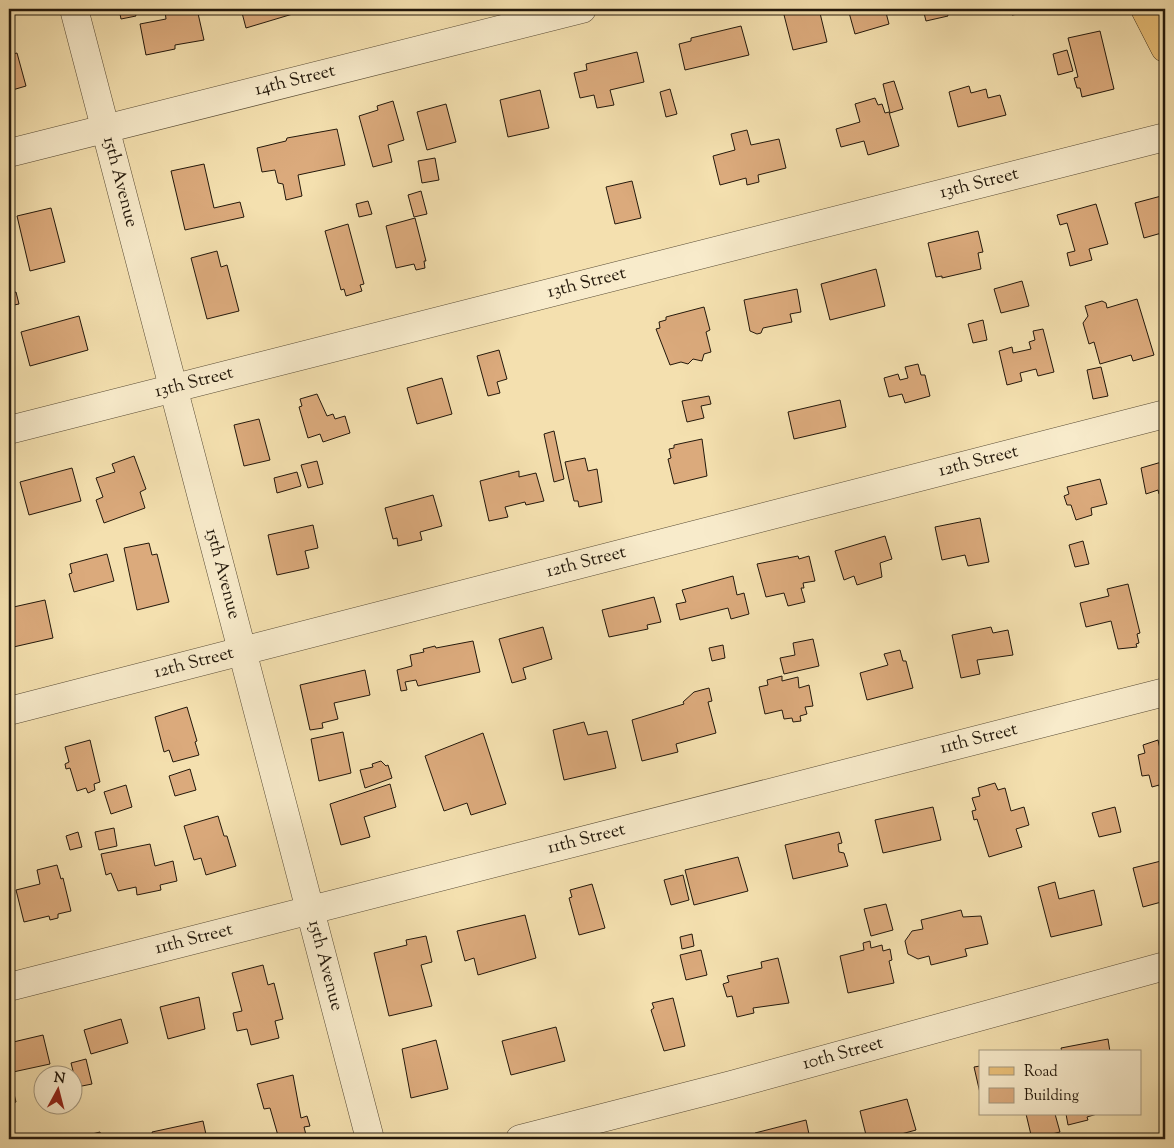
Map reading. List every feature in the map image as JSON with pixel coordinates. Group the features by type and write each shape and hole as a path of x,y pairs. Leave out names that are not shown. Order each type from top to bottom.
{"main road":[{"path":"1145,9 1165,48"}],"street":[{"name":"15th Avenue","path":"74,9 370,1139"},
{"name":"14th Street","path":"9,153 582,9"},
{"name":"13th Street","path":"9,430 1165,137"},
{"name":"12th Street","path":"9,711 1165,414"},
{"name":"11th Street","path":"9,987 1165,692"},
{"name":"10th Street","path":"520,1139 731,1085 1165,966"}],"building":[{"path":"119,9 134,9 136,16 121,19"},
{"path":"197,9 204,40 175,45 175,49 146,55 140,24 166,19 165,11"},
{"path":"241,9 306,9 306,10 246,28"},
{"path":"790,9 819,9 827,42 793,50 783,11"},
{"path":"848,9 885,9 889,24 855,34"},
{"path":"923,9 946,9 948,16 926,21"},
{"path":"992,9 1010,9 992,13"},
{"path":"1010,9 1023,9 1024,13 1012,15"},
{"path":"741,26 749,55 685,70 679,44 691,41 691,38"},
{"path":"1100,31 1114,89 1082,97 1080,88 1077,88 1074,78 1078,77 1068,38"},
{"path":"1067,50 1073,71 1058,75 1053,54"},
{"path":"637,52 644,82 610,90 614,105 597,108 594,95 580,98 574,73 587,70 586,64"},
{"path":"17,53 26,86 9,91 9,55"},
{"path":"894,81 903,109 890,113 883,84"},
{"path":"969,86 971,93 986,89 988,98 1000,95 1006,115 958,127 949,92"},
{"path":"670,89 677,114 666,117 660,92"},
{"path":"540,90 549,128 508,137 500,100"},
{"path":"875,98 878,105 882,104 885,113 889,112 899,146 868,155 864,141 841,147 836,129 860,122 855,104"},
{"path":"393,101 404,140 388,145 392,162 373,167 359,116 378,110 377,106"},
{"path":"446,104 456,142 427,150 417,112"},
{"path":"337,129 345,165 298,175 302,196 286,200 283,184 278,183 275,170 262,172 257,148 286,141 287,138"},
{"path":"747,130 751,145 779,139 786,168 758,175 759,182 747,185 746,178 720,185 713,156 735,150 731,134"},
{"path":"435,158 439,180 422,183 418,161"},
{"path":"204,164 214,208 240,202 244,217 185,230 171,171"},
{"path":"632,181 641,218 615,224 606,187"},
{"path":"421,191 427,214 414,217 408,195"},
{"path":"1165,195 1165,232 1144,238 1135,203"},
{"path":"368,201 372,214 359,217 356,204"},
{"path":"1096,204 1108,244 1089,249 1092,260 1070,266 1067,253 1075,251 1067,223 1060,225 1057,215"},
{"path":"51,208 65,262 30,271 17,216"},
{"path":"415,218 426,261 424,261 425,268 416,270 414,264 396,268 386,226"},
{"path":"348,224 364,284 360,285 362,291 346,296 344,289 341,290 325,231"},
{"path":"978,231 983,252 978,253 981,269 942,278 942,276 936,277 928,243"},
{"path":"217,251 221,267 227,265 239,311 207,319 191,258"},
{"path":"876,269 885,306 830,320 821,284"},
{"path":"1022,281 1029,306 1001,313 994,289"},
{"path":"797,289 801,312 790,314 792,322 763,328 761,333 757,334 750,331 744,300"},
{"path":"16,292 19,304 9,306 9,294"},
{"path":"1137,299 1154,355 1133,361 1131,355 1100,364 1094,342 1089,344 1083,323 1088,316 1085,306 1102,301 1106,303 1107,308"},
{"path":"704,307 710,330 706,332 711,352 704,354 702,361 693,359 688,364 681,362 670,365 656,329 660,328 659,322 666,320 666,317"},
{"path":"79,316 88,350 30,366 21,332"},
{"path":"983,320 987,340 973,343 968,324"},
{"path":"1043,329 1054,372 1038,376 1036,369 1020,373 1022,381 1007,385 999,351 1012,347 1013,353 1031,349 1029,342 1035,340 1033,331"},
{"path":"499,350 507,379 497,382 500,393 488,396 477,356"},
{"path":"918,364 921,375 925,375 930,396 905,403 902,394 889,397 884,378 898,374 900,380 908,378 905,367"},
{"path":"1101,367 1108,396 1093,399 1087,370"},
{"path":"442,378 452,414 417,424 407,388"},
{"path":"317,394 327,416 333,414 335,419 345,416 350,433 323,442 320,434 308,438 299,407 302,406 300,399"},
{"path":"709,396 711,404 701,406 704,418 687,422 682,401"},
{"path":"840,400 846,427 794,439 788,412"},
{"path":"259,419 270,460 244,466 234,425"},
{"path":"554,431 564,479 554,482 544,434"},
{"path":"702,439 707,476 674,484 668,459 671,458 669,449 674,448 674,445"},
{"path":"134,456 146,489 140,492 145,508 104,523 96,500 103,497 96,478 115,472 112,464"},
{"path":"585,458 588,471 597,469 602,502 579,507 578,501 574,501 565,462"},
{"path":"317,461 323,484 308,488 301,465"},
{"path":"1165,461 1165,492 1159,494 1158,490 1146,494 1141,468"},
{"path":"72,468 81,501 29,515 20,482"},
{"path":"519,471 519,477 536,473 544,501 526,505 525,502 505,507 508,517 489,521 480,481"},
{"path":"297,472 301,486 277,493 274,478"},
{"path":"1100,479 1107,504 1091,508 1092,515 1076,520 1071,505 1067,505 1064,496 1069,494 1067,487"},
{"path":"433,495 442,526 420,532 422,540 398,546 397,538 393,539 385,508"},
{"path":"980,518 989,562 968,566 965,555 942,560 935,527"},
{"path":"313,525 318,548 305,551 309,568 277,575 268,535"},
{"path":"885,536 892,559 880,563 882,577 857,585 854,576 844,580 835,551"},
{"path":"1083,541 1089,564 1075,567 1069,545"},
{"path":"149,543 152,555 157,554 169,602 137,610 124,548"},
{"path":"107,554 114,581 74,592 69,574 72,573 70,564"},
{"path":"798,556 799,559 809,556 815,581 803,583 804,588 801,588 805,602 788,606 784,593 766,597 757,564"},
{"path":"733,576 737,595 744,593 749,614 731,619 728,608 680,620 676,604 686,602 682,590"},
{"path":"1128,584 1140,633 1137,634 1139,643 1136,644 1137,647 1118,649 1111,621 1086,627 1080,603 1109,596 1107,589"},
{"path":"654,597 661,622 647,625 648,629 609,637 602,610"},
{"path":"45,600 53,638 9,648 9,608"},
{"path":"543,627 552,659 523,668 526,679 512,683 499,639"},
{"path":"991,627 993,633 1008,630 1013,655 977,660 980,674 961,678 952,635"},
{"path":"813,639 819,666 784,674 780,658 795,655 793,643"},
{"path":"473,641 480,672 418,686 416,680 405,682 407,690 401,691 397,670 412,666 410,655 424,652 423,649 435,646 436,648"},
{"path":"723,645 725,658 712,661 709,648"},
{"path":"900,650 903,661 906,661 913,688 867,700 860,673 888,665 884,654"},
{"path":"365,670 370,695 334,703 338,719 322,723 323,728 310,730 300,685"},
{"path":"782,676 782,681 798,677 799,688 809,685 813,706 805,707 807,714 800,716 801,721 793,722 792,718 784,719 782,710 765,714 759,687 768,685 767,680"},
{"path":"709,688 712,701 708,702 716,733 676,744 678,752 642,761 632,720 684,704 683,702 694,692"},
{"path":"187,707 199,755 173,762 169,750 164,752 155,717"},
{"path":"584,722 588,735 607,731 616,768 564,780 553,730"},
{"path":"343,732 351,773 319,781 311,739"},
{"path":"483,733 506,804 471,815 467,803 444,811 425,756"},
{"path":"90,740 100,782 94,784 95,790 88,793 86,788 77,791 70,768 66,769 65,764 69,762 65,747"},
{"path":"1158,740 1160,749 1165,748 1165,793 1161,794 1159,785 1152,787 1149,775 1142,776 1138,755 1145,753 1143,745"},
{"path":"381,761 386,766 388,765 392,778 365,788 360,770 373,767 372,764"},
{"path":"190,769 196,790 175,796 169,776"},
{"path":"995,783 998,790 1005,788 1011,811 1024,807 1029,825 1016,829 1022,847 989,857 977,819 974,820 972,811 976,810 972,798 980,796 978,788"},
{"path":"390,784 396,807 364,817 370,837 341,845 330,804"},
{"path":"126,785 132,807 111,814 104,792"},
{"path":"933,807 941,840 883,853 875,820"},
{"path":"1115,807 1121,832 1099,837 1092,813"},
{"path":"218,816 224,836 227,836 236,866 206,875 201,858 194,860 184,826"},
{"path":"114,828 117,846 99,850 95,832"},
{"path":"78,832 82,847 70,850 66,836"},
{"path":"839,832 842,843 838,844 839,852 844,853 848,866 793,879 785,845"},
{"path":"150,844 155,866 173,861 177,881 160,885 161,890 137,895 136,887 118,891 111,873 106,875 101,854"},
{"path":"738,857 748,891 694,905 685,870"},
{"path":"1165,860 1165,901 1143,907 1133,868"},
{"path":"57,865 61,879 63,878 71,911 58,914 58,918 50,920 49,916 24,922 16,890 40,884 37,870"},
{"path":"683,875 689,900 671,905 664,880"},
{"path":"1055,882 1059,899 1094,890 1102,925 1051,937 1038,887"},
{"path":"592,884 605,928 579,935 569,898 572,897 570,890"},
{"path":"886,904 893,930 871,936 864,909"},
{"path":"961,910 963,917 981,916 988,944 965,949 967,956 931,965 929,956 918,959 908,954 905,941 912,931 923,929 921,920"},
{"path":"525,915 536,958 478,975 474,958 465,961 457,931"},
{"path":"692,934 694,946 682,949 680,937"},
{"path":"426,936 432,962 421,965 432,1006 389,1016 374,953 407,945 406,940"},
{"path":"870,941 871,948 882,945 883,951 890,949 892,960 889,961 894,983 848,993 840,956 864,950 863,943"},
{"path":"701,950 707,975 686,980 680,955"},
{"path":"778,958 789,1003 753,1008 754,1013 737,1017 732,996 727,997 723,984 729,982 727,976 762,968 761,962"},
{"path":"263,965 268,985 274,983 283,1019 275,1021 279,1038 251,1045 247,1029 237,1031 233,1013 242,1011 232,973"},
{"path":"199,997 205,1029 168,1039 160,1007"},
{"path":"673,998 685,1046 664,1051 651,1010 654,1008 652,1003"},
{"path":"121,1019 128,1043 91,1054 84,1030"},
{"path":"556,1027 565,1061 511,1075 502,1041"},
{"path":"43,1035 50,1064 32,1066 32,1068 13,1072 9,1043"},
{"path":"1108,1039 1110,1050 1062,1050 1061,1048"},
{"path":"436,1040 448,1089 411,1098 402,1049"},
{"path":"86,1059 92,1084 82,1086 82,1066 72,1066 71,1063"},
{"path":"979,1066 979,1089 974,1067"},
{"path":"293,1075 301,1118 307,1116 310,1126 304,1127 307,1139 279,1139 270,1108 264,1109 257,1084"},
{"path":"9,1079 16,1102 9,1104"},
{"path":"907,1099 916,1130 883,1139 867,1139 860,1111"},
{"path":"1026,1116 1056,1116 1060,1132 1032,1139"},
{"path":"1066,1116 1090,1116 1087,1117 1088,1120 1068,1125"},
{"path":"806,1120 810,1139 756,1139 755,1133"},
{"path":"203,1121 207,1139 154,1139 152,1132"},
{"path":"100,1132 101,1139 72,1139"}]}
